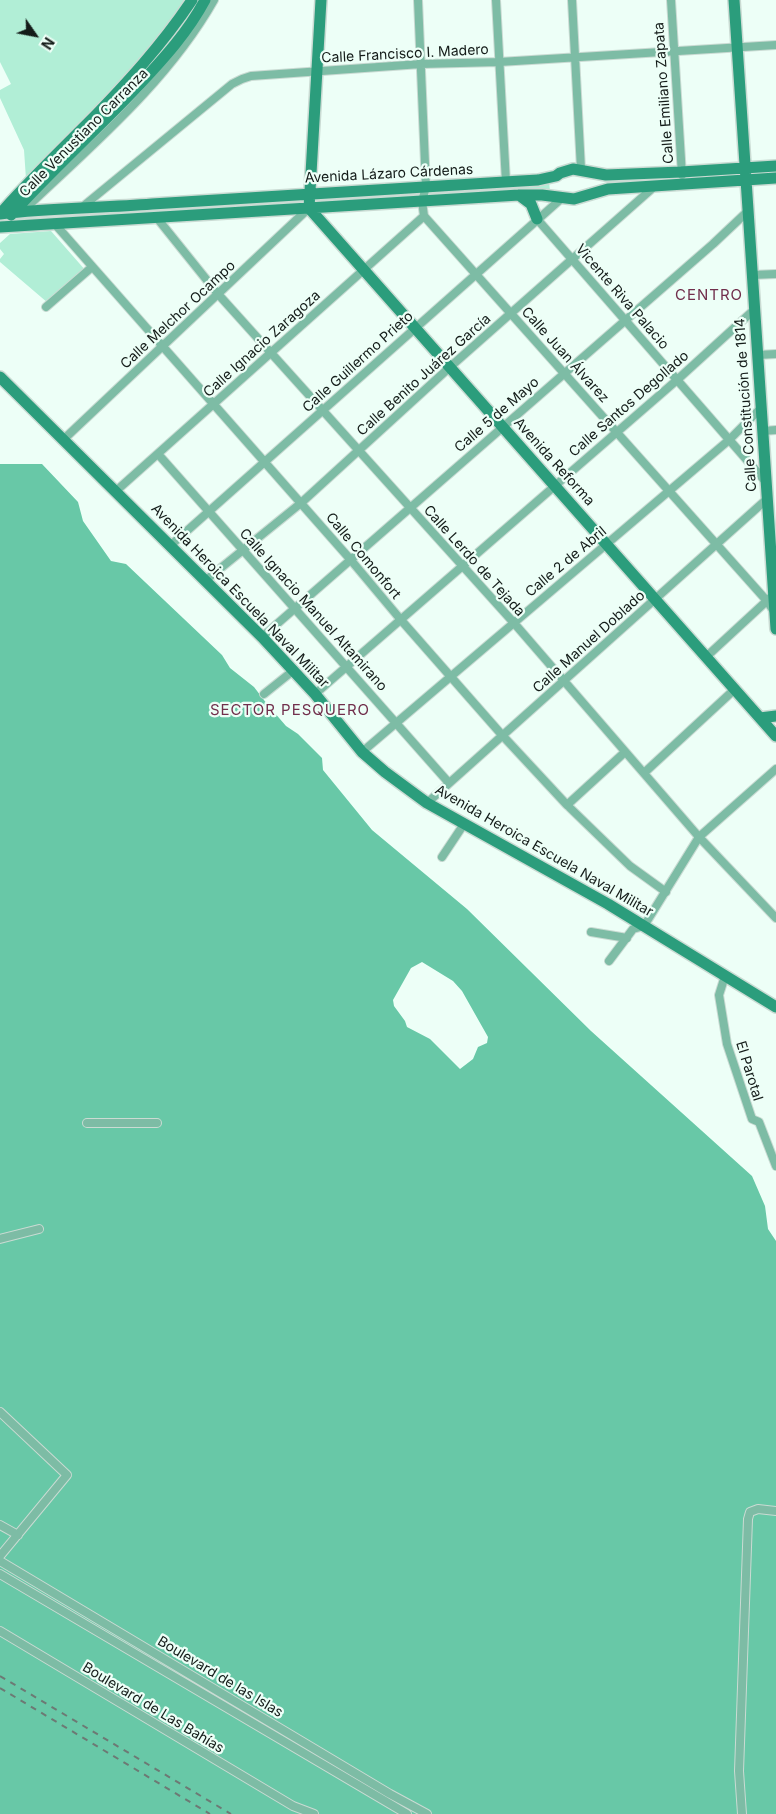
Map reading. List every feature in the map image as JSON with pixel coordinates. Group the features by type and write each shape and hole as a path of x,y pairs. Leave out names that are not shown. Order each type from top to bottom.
{"main road":[{"path":"0,214 24,186 137,72 171,31 192,0"},
{"path":"0,227 18,212 31,193 103,123 170,52 205,0"},
{"path":"309,208 321,0"},
{"name":"Calle Constitución de 1814","path":"734,0 767,499 773,532 770,597 775,613 776,629"},
{"name":"Avenida Lázaro Cárdenas","path":"0,227 519,195 574,199 608,189 682,184 746,174 776,166"},
{"name":"Avenida Lázaro Cárdenas","path":"0,214 310,192 538,180 556,176 566,170 606,175 682,172 746,174 776,178"},
{"path":"584,171 593,180 592,189 589,194"},
{"path":"556,176 553,190 562,198"},
{"path":"519,195 531,204 537,219"},
{"path":"143,205 144,218"},
{"name":"Avenida Reforma","path":"309,208 776,736"},
{"name":"Avenida Heroica Escuela Naval Militar","path":"0,377 262,636 315,694 362,752 385,772 427,803 608,904 776,1007"},
{"path":"760,718 776,716"}],"street":[{"name":"Calle Venustiano Carranza","path":"18,212 110,128 169,66 214,0"},
{"path":"418,0 426,187 422,201 424,216"},
{"path":"496,0 506,182"},
{"path":"572,0 584,171"},
{"name":"Calle Emiliano Zapata","path":"671,0 682,184"},
{"name":"Calle Francisco I. Madero","path":"82,208 232,84 242,78 263,74 421,64 499,62 776,45"},
{"name":"Calle Benito Juárez García","path":"206,580 301,503 450,367 656,186"},
{"name":"Calle Guillermo Prieto","path":"171,545 562,198"},
{"name":"Calle Melchor Ocampo","path":"64,439 309,208"},
{"name":"Calle 5 de Mayo","path":"262,636 748,212"},
{"name":"Calle Ignacio Zaragoza","path":"116,492 424,216"},
{"name":"Calle Juan Álvarez","path":"424,216 717,544 770,597"},
{"name":"Calle Lerdo de Tejada","path":"157,218 218,294 270,353 514,623 699,837 776,918"},
{"name":"Vicente Riva Palacio","path":"537,219 766,482"},
{"name":"Calle Comonfort","path":"54,223 301,503 400,620 502,735 567,805 630,866 666,892"},
{"path":"46,307 92,267"},
{"path":"752,275 776,274"},
{"name":"Calle Santos Degollado","path":"315,694 677,380 755,309"},
{"path":"758,355 776,354"},
{"name":"Calle 2 de Abril","path":"362,752 729,440 761,408"},
{"path":"763,431 776,430"},
{"name":"Calle Ignacio Manuel Altamirano","path":"158,454 449,783"},
{"name":"Calle Manuel Doblado","path":"427,803 767,499"},
{"path":"706,656 770,597"},
{"path":"264,694 294,670"},
{"path":"644,773 735,689"},
{"path":"567,805 626,752"},
{"path":"610,961 633,929 644,926 699,837 776,769"},
{"path":"442,857 464,824"},
{"path":"591,932 627,938"},
{"name":"El Parotal","path":"725,976 719,995 727,1044 752,1119 759,1122 776,1166"},
{"path":"87,1123 157,1123"},
{"path":"0,1239 39,1229"},
{"path":"0,1412 67,1475 0,1556"},
{"path":"742,1814 739,1771 748,1519 750,1512 758,1509 776,1511"},
{"path":"0,1525 18,1535"},
{"name":"Boulevard de las Islas","path":"0,1561 390,1794 427,1814"},
{"name":"Boulevard de las Islas","path":"0,1574 407,1814"},
{"name":"Boulevard de Las Bahías","path":"0,1632 293,1806 314,1814"},
{"path":"385,1802 390,1794"},
{"name":"Boulevard de Las Bahías","path":"293,1806 301,1814"}],"shaded area":[{"path":"0,0 186,0 144,58 26,179 24,150 0,98 0,90 11,84 0,62"},
{"path":"549,181 550,192 539,189 434,195 431,193 432,191"},
{"path":"51,231 86,271 48,303 0,262 4,254 0,249 0,243 10,234"},
{"path":"0,464 42,464 78,502 83,521 111,561 126,564 222,655 230,668 254,687 286,726 298,734 322,758 323,770 372,830 467,909 591,1031 752,1176 765,1206 768,1229 776,1241 776,1814 0,1814","holes":["422,962 453,981 462,991 488,1037 487,1043 478,1047 473,1059 460,1069 430,1039 407,1027 394,1006 393,1000 411,968"]}],"railway":[{"path":"0,1676 231,1814"},
{"path":"0,1688 210,1814"}],"district":[{"name":"CENTRO","path":"709,295"},
{"name":"SECTOR PESQUERO","path":"290,710"}]}
